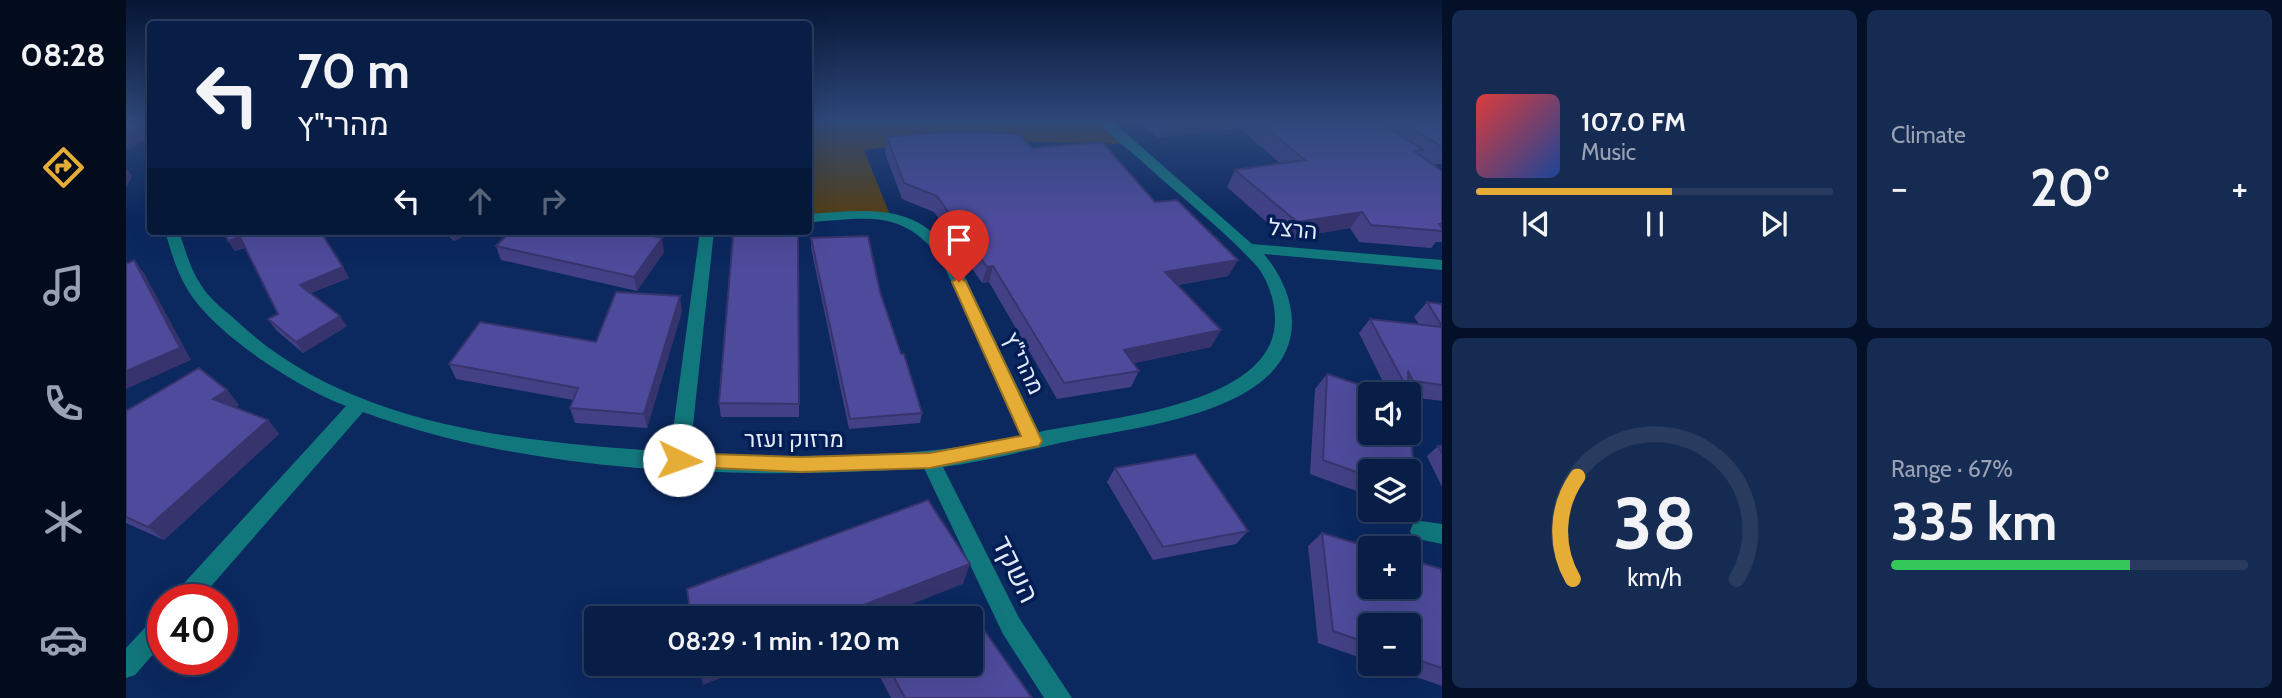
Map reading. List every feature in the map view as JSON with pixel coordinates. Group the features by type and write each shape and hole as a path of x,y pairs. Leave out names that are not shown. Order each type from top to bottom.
{"street":[{"name":"הרצל","path":"1141,154 1249,248 1442,265"},
{"name":"מהרי\"ץ","path":"812,218 890,215 919,225 931,234 948,258 1033,441"},
{"name":"מרזוק ועזר","path":"174,235 199,295 232,329 298,376 358,405 465,437 557,451 679,460 801,464 930,460 1180,410 1228,392 1262,371 1282,344 1283,309 1269,272 1249,248"},
{"path":"679,460 707,235"},
{"path":"198,584 358,405"},
{"name":"השקד","path":"930,460 1011,626 1059,698"},
{"path":"126,666 147,643"}],"shaded area":[{"path":"812,154 865,154 890,215 812,218"}],"building":[{"path":"893,154 1112,154 1155,202 1177,200 1238,260 1165,272 1221,330 1124,350 1139,371 1064,383 993,266 987,267 937,196 904,183"},
{"path":"1297,154 1418,154 1442,171 1442,224 1439,224 1442,231 1371,225 1362,212 1297,222 1235,170 1305,160"},
{"path":"226,235 323,235 343,267 300,285 340,316 296,342 268,319 278,314 240,237 228,241"},
{"path":"507,235 648,235 662,238 634,277 496,246"},
{"path":"733,236 798,236 799,404 719,403"},
{"path":"868,236 880,292 901,354 904,354 922,413 850,419 811,238"},
{"path":"134,260 180,348 126,371 126,264"},
{"path":"616,292 680,296 644,414 570,408 578,388 449,364 480,322 596,342"},
{"path":"1427,302 1442,304 1442,326"},
{"path":"1370,319 1442,327 1442,385 1413,381 1408,371 1409,382 1404,382"},
{"path":"199,368 227,390 213,399 268,420 148,527 126,517 126,411"},
{"path":"1327,374 1358,384 1358,445 1412,447 1413,459 1358,459 1358,473 1323,460"},
{"path":"1195,454 1248,531 1163,547 1115,468"},
{"path":"928,500 970,564 861,606 689,606 687,589"},
{"path":"1322,533 1358,544 1358,599 1421,599 1421,563 1441,569 1442,668 1421,661 1421,613 1358,613 1358,640 1333,631"},
{"path":"983,629 1032,698 905,698 893,676 983,676"}],"route":[{"path":"679,460 746,464 930,460 1033,441 959,282"}]}
